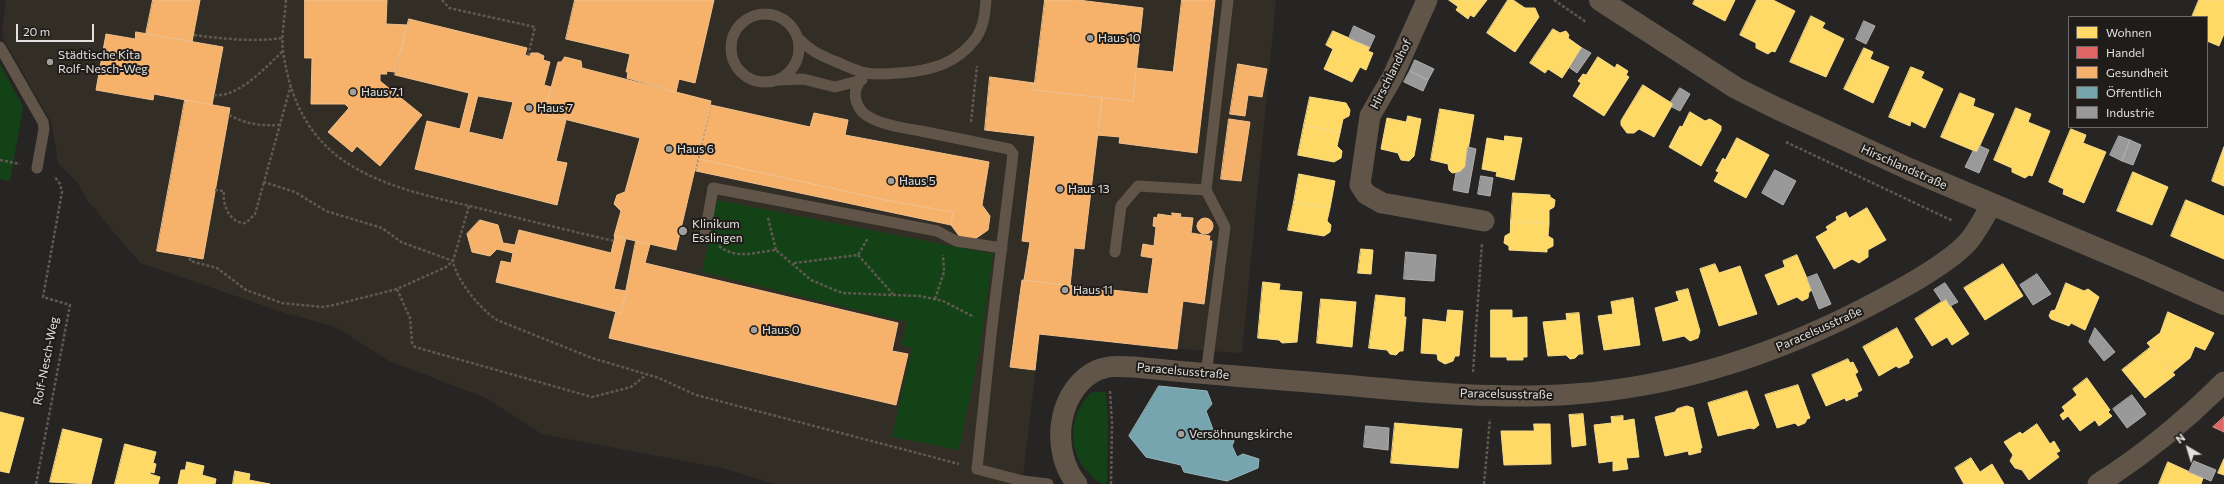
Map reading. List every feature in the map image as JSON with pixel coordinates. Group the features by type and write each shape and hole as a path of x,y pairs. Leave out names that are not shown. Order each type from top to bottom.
{"street":[{"name":"Hirschlandhof","path":"1427,0 1392,76 1370,116 1360,185 1366,194 1382,203 1484,221"},
{"name":"Hirschlandstraße","path":"1600,0 1736,88 1832,135 2224,304"},
{"name":"Paracelsusstraße","path":"1077,484 1062,459 1060,434 1063,418 1078,386 1092,373 1108,367 1134,367 1400,390 1472,394 1548,396 1604,391 1687,375 1734,363 1785,346 1864,309 1906,286 1952,256 1968,243 1992,204"},
{"path":"2098,484 2158,441 2198,408 2224,382"}],"lane":[{"path":"876,74 835,87 803,79 768,82 756,81 746,76 738,69 733,59 731,49 735,33 745,20 755,15 766,13 777,15 787,21 808,49 816,54 858,71 876,74 928,70 946,64 963,51 976,37 981,28 986,0"},
{"path":"1206,374 1225,226 1206,190 1228,0"},
{"path":"778,80 793,68 797,59 799,39"},
{"path":"0,47 43,122 44,129 37,168"},
{"path":"861,80 856,86 855,100 869,118 891,125 1009,149 1014,154 992,326 977,469 1023,481 1048,484"},
{"path":"1116,252 1121,206 1138,186 1206,190"},
{"path":"704,234 713,188 940,233 956,241 1002,248"}],"path":[{"path":"286,0 283,51 290,85 298,105 319,140 349,166 365,175 397,187 614,241"},
{"path":"442,0 449,8 535,28 528,56"},
{"path":"194,35 237,40 267,40 283,38"},
{"path":"214,95 221,96 245,85 257,76 283,51"},
{"path":"963,51 978,62 969,140"},
{"path":"215,190 224,191 223,201 234,221 239,224 246,223 255,214 290,85"},
{"path":"229,115 248,124 262,126 279,125"},
{"path":"264,182 295,192 326,210 382,228 401,242 453,261"},
{"name":"Rolf-Nesch-Weg","path":"36,484 70,305 43,297 62,192"},
{"path":"763,198 776,250 811,280 842,293 860,295 893,294 943,301 992,326"},
{"path":"469,206 453,261 455,271 470,293 490,316 497,320 592,358 659,378 696,395 977,469"},
{"path":"858,255 877,220"},
{"path":"1484,221 1472,394 1488,413 1490,418 1484,484"},
{"path":"935,299 944,272 940,233"},
{"path":"704,234 729,254 740,255 776,250"},
{"path":"793,263 858,255"},
{"path":"858,255 893,294"},
{"path":"190,258 190,261 194,263 217,268 250,291 292,305 323,307 397,289 446,267 453,261"},
{"path":"397,289 410,318 412,343 415,347 592,397 631,387 646,375"},
{"path":"1108,367 1112,423 1111,484"}],"shaded area":[{"name":"Klinikum Esslingen","path":"6,0 1276,0 1242,353 1177,349 1040,334 1022,484 775,484 726,469 542,434 486,398 389,361 336,327 285,313 140,263 87,200 77,182 58,163 52,124 4,40 2,31"}],"green space":[{"path":"0,64 23,107 10,181 0,179"},
{"path":"717,200 993,254 981,343 959,450 892,437 912,348 901,345 907,322 702,272"},
{"path":"1092,392 1106,392 1108,422 1107,482 1105,484 1097,481 1086,470 1075,451 1073,440 1075,420 1085,400"}],"building: Wohnen":[{"path":"1449,0 1487,0 1474,17 1470,15 1468,19 1456,10 1458,7"},
{"path":"1508,0 1513,0 1525,8 1535,8 1539,17 1515,52 1487,33"},
{"path":"1695,0 1735,0 1725,21 1693,4"},
{"path":"1757,0 1773,0 1795,11 1775,52 1772,51 1768,54 1756,48 1756,43 1740,35"},
{"path":"2199,0 2224,0 2224,34 2219,46 2208,41 2208,16 2192,16"},
{"path":"1811,16 1825,23 1822,28 1844,39 1826,77 1790,62"},
{"path":"1553,29 1560,33 1566,31 1569,35 1568,38 1582,48 1562,78 1548,69 1545,73 1530,63"},
{"path":"1333,31 1370,47 1368,51 1373,53 1366,70 1360,67 1352,82 1324,69 1333,49 1326,45"},
{"path":"1864,48 1873,52 1870,59 1889,67 1873,103 1844,89"},
{"path":"1598,57 1615,68 1617,64 1628,71 1626,75 1629,77 1604,116 1573,96 1581,83 1578,81 1583,74 1586,75"},
{"path":"1911,67 1924,72 1921,78 1943,89 1925,128 1911,121 1910,126 1889,117"},
{"path":"1643,85 1673,104 1654,137 1639,129 1634,133 1627,133 1621,125 1621,121"},
{"path":"1960,93 1975,99 1973,106 1994,114 1977,152 1941,137"},
{"path":"1310,97 1346,103 1350,110 1349,116 1343,119 1340,133 1304,125"},
{"path":"2016,108 2031,114 2028,122 2050,131 2032,176 2029,175 2025,178 2012,172 2012,168 1994,160"},
{"path":"1440,109 1474,115 1465,167 1460,172 1452,173 1449,170 1448,164 1431,160"},
{"path":"1690,112 1705,121 1710,119 1721,126 1721,130 1701,166 1669,147 1680,126 1682,127"},
{"path":"1408,116 1421,119 1414,156 1409,161 1401,160 1398,153 1381,149 1387,118 1406,122"},
{"path":"1304,125 1340,133 1337,146 1342,151 1341,158 1334,162 1298,155"},
{"path":"2071,129 2086,135 2083,143 2106,152 2084,203 2063,194 2064,189 2049,182"},
{"path":"1505,136 1522,138 1514,180 1496,176 1497,172 1482,169 1487,138 1504,141"},
{"path":"1737,138 1769,155 1746,198 1714,181 1719,172 1716,171 1723,158 1725,160"},
{"path":"2224,147 2224,167 2218,164"},
{"path":"2218,164 2224,167 2224,186 2212,181"},
{"path":"2133,172 2168,187 2152,225 2117,211"},
{"path":"1299,174 1335,181 1330,208 1294,202"},
{"path":"1513,193 1550,195 1550,197 1555,200 1554,207 1549,210 1549,224 1511,221"},
{"path":"2186,200 2224,216 2224,259 2171,236"},
{"path":"1294,202 1330,208 1327,221 1331,225 1330,232 1324,236 1288,230"},
{"path":"1867,208 1886,240 1868,250 1868,257 1859,263 1852,259 1834,269 1816,237 1828,230 1826,227 1837,220 1836,217 1846,212 1849,218"},
{"path":"1511,221 1549,224 1548,236 1553,239 1553,246 1547,249 1547,252 1509,250 1509,246 1504,243 1505,236 1510,233"},
{"path":"1361,249 1373,250 1371,274 1358,273"},
{"path":"1797,255 1812,290 1809,292 1808,298 1802,301 1797,297 1778,305 1765,275 1785,267 1783,261"},
{"path":"1715,264 1719,273 1740,266 1757,314 1719,326 1700,269"},
{"path":"2003,264 2023,296 1985,320 1964,288"},
{"path":"1263,282 1280,284 1279,290 1302,292 1297,342 1282,343 1279,340 1258,338"},
{"path":"2066,283 2084,291 2088,289 2099,297 2085,330 2071,323 2069,326 2051,319 2049,316 2051,311 2055,310"},
{"path":"1688,289 1700,331 1698,338 1690,341 1684,336 1663,341 1655,308 1679,301 1676,292"},
{"path":"1376,295 1405,298 1404,317 1406,317 1403,351 1400,351 1396,355 1390,354 1387,350 1369,348"},
{"path":"1633,298 1640,345 1604,350 1598,316 1613,314 1611,302"},
{"path":"1321,299 1356,302 1352,347 1317,343"},
{"path":"1946,299 1969,334 1952,345 1947,337 1932,346 1915,319"},
{"path":"1448,310 1463,311 1459,356 1455,356 1453,361 1445,364 1438,360 1437,354 1421,353 1423,319 1446,322"},
{"path":"1491,310 1512,310 1512,318 1527,317 1527,357 1523,357 1523,360 1507,360 1507,357 1491,357"},
{"path":"2168,312 2214,333 2205,350 2195,346 2190,358 2173,372 2147,343 2160,333"},
{"path":"1579,313 1583,354 1579,354 1575,358 1570,359 1566,355 1548,356 1543,322 1567,320 1566,314"},
{"path":"1897,328 1913,357 1909,360 1909,363 1899,368 1896,366 1879,376 1863,347"},
{"path":"2151,347 2175,375 2145,398 2122,370"},
{"path":"1848,359 1850,363 1853,362 1858,372 1855,374 1862,390 1857,393 1858,396 1846,401 1845,398 1826,406 1812,375"},
{"path":"2087,378 2110,410 2108,412 2112,416 2099,426 2095,420 2080,431 2068,416 2063,420 2060,415 2065,411 2062,407 2077,395 2073,389"},
{"path":"1798,385 1810,418 1807,419 1805,423 1798,426 1795,423 1777,428 1765,395"},
{"path":"1747,391 1759,425 1754,429 1750,428 1718,436 1708,403"},
{"path":"1687,406 1693,408 1702,448 1700,448 1701,452 1689,455 1688,451 1665,456 1655,417 1675,412 1677,409"},
{"path":"0,412 24,418 9,473 0,471"},
{"path":"1583,414 1586,445 1572,447 1569,415"},
{"path":"1623,416 1623,421 1634,419 1639,457 1626,458 1628,469 1613,471 1613,461 1599,463 1594,425 1612,423 1611,417"},
{"path":"1395,423 1462,429 1458,468 1391,463"},
{"path":"1534,424 1550,424 1551,464 1504,465 1501,431 1534,431"},
{"path":"2037,424 2050,444 2054,441 2060,451 2056,453 2059,457 2029,480 2022,470 2015,468 2010,461 2013,455 2004,442 2020,432 2022,434"},
{"path":"63,429 102,439 91,484 50,482"},
{"path":"125,444 156,452 153,463 156,464 154,473 151,472 150,474 160,477 158,484 115,484"},
{"path":"1971,458 1980,472 1992,464 2004,484 1964,484 1955,468"},
{"path":"2224,459 2224,475 2218,473"},
{"path":"187,462 204,466 202,475 216,479 215,484 178,484 181,470 185,470"},
{"path":"2168,462 2203,478 2201,484 2159,484"},
{"path":"235,471 250,474 249,480 270,484 233,484"}],"building: Handel":[{"path":"2224,417 2224,432 2213,427"}],"building: Gesundheit":[{"path":"153,0 200,0 192,42 146,34"},
{"name":"Haus 7.1","path":"305,0 387,0 386,24 408,25 395,72 386,71 387,74 380,74 380,81 422,115 380,166 357,146 352,152 328,132 349,108 345,104 311,104 312,58 305,58"},
{"path":"575,0 714,0 695,83 679,79 676,92 627,78 628,72 626,72 630,54 566,39"},
{"name":"Haus 10","path":"1045,0 1078,0 1143,8 1133,101 1034,90"},
{"path":"1182,0 1215,0 1197,153 1119,143 1120,137 1097,135 1102,98 1133,101 1136,68 1173,72"},
{"name":"Haus 7","path":"409,19 527,48 525,55 530,56 531,53 538,53 544,56 543,60 550,62 544,85 551,87 544,114 566,120 556,161 567,163 557,205 415,169 427,121 460,129 469,93 395,75","holes":["478,96 513,102 503,140 469,132"]},
{"path":"136,32 223,47 212,105 154,94 153,100 96,90 106,34 135,39"},
{"name":"Haus 6","path":"565,57 581,61 582,68 711,101 676,250 614,236 621,211 614,204 617,195 625,192 640,138 544,114 558,62 561,62"},
{"path":"1238,64 1267,69 1262,97 1248,95 1245,116 1230,114"},
{"name":"Haus 13","path":"990,77 1034,83 1034,90 1102,98 1084,249 1074,248 1070,286 1024,280 1030,242 1022,241 1035,136 985,130"},
{"path":"185,100 230,108 203,259 157,251"},
{"name":"Haus 5","path":"711,105 810,127 814,113 848,120 845,135 989,162 982,205 990,216 988,230 975,239 960,237 951,225 953,212 885,200 699,159"},
{"path":"1229,119 1250,122 1241,181 1221,179"},
{"path":"699,159 885,200 953,212 951,225 696,171"},
{"name":"Haus 11","path":"1172,213 1181,214 1180,217 1193,218 1191,233 1210,236 1209,241 1212,241 1204,304 1183,301 1177,349 1039,334 1035,370 1010,367 1022,280 1148,294 1153,258 1141,256 1143,244 1154,246 1156,227 1153,226 1154,217 1157,218 1158,214 1172,216"},
{"path":"1202,218 1208,218 1213,223 1211,232 1208,234 1202,234 1197,229 1197,223"},
{"path":"480,220 498,225 503,243 515,245 519,230 611,253 615,236 626,238 614,289 626,291 621,313 496,282 501,261 511,263 513,253 497,249 490,256 472,252 467,234"},
{"name":"Haus 0","path":"636,241 650,244 645,263 898,323 892,351 908,354 896,405 609,338 616,311 621,313"}],"building: Öffentlich":[{"name":"Versöhnungskirche","path":"1159,386 1207,391 1212,404 1206,411 1214,432 1222,429 1230,433 1234,441 1232,446 1237,457 1243,454 1259,459 1258,468 1227,481 1184,472 1181,465 1146,457 1129,436"}],"building: Industrie":[{"path":"1864,21 1875,26 1866,44 1856,39"},
{"path":"1354,26 1375,36 1370,47 1349,38"},
{"path":"1582,48 1591,53 1577,73 1570,68"},
{"path":"1415,60 1434,69 1428,80 1410,71"},
{"path":"1410,71 1428,80 1423,91 1404,82"},
{"path":"1680,88 1690,94 1680,111 1672,107 1673,104 1671,102"},
{"path":"2119,136 2130,140 2122,161 2110,155"},
{"path":"2130,140 2141,145 2133,165 2122,161"},
{"path":"1980,146 1989,150 1979,173 1965,167 1973,151 1977,152"},
{"path":"1468,147 1476,149 1468,193 1453,190 1456,173 1460,172 1465,167"},
{"path":"1775,170 1796,181 1783,205 1762,193"},
{"path":"1481,176 1493,178 1490,196 1478,194"},
{"path":"1406,252 1436,255 1434,281 1404,279"},
{"path":"1817,274 1831,304 1819,309 1807,278"},
{"path":"2037,274 2051,294 2033,305 2020,285"},
{"path":"1945,283 1958,302 1950,306 1946,299 1942,302 1934,290"},
{"path":"2095,328 2115,352 2104,361 2089,342"},
{"path":"2132,395 2146,414 2127,428 2113,409"},
{"path":"1366,426 1389,428 1388,450 1364,447"},
{"path":"2194,461 2216,470 2211,481 2189,472"}],"place":[{"name":"Haus 10","path":"1090,38"},
{"name":"Städtische Kita Rolf-Nesch-Weg","path":"50,62"},
{"name":"Haus 7.1","path":"353,92"},
{"name":"Haus 7","path":"529,108"},
{"name":"Haus 6","path":"669,149"},
{"name":"Haus 5","path":"891,181"},
{"name":"Haus 13","path":"1060,189"},
{"name":"Klinikum Esslingen","path":"683,231"},
{"name":"Haus 11","path":"1065,290"},
{"name":"Haus 0","path":"754,330"},
{"name":"Versöhnungskirche","path":"1181,434"}]}
